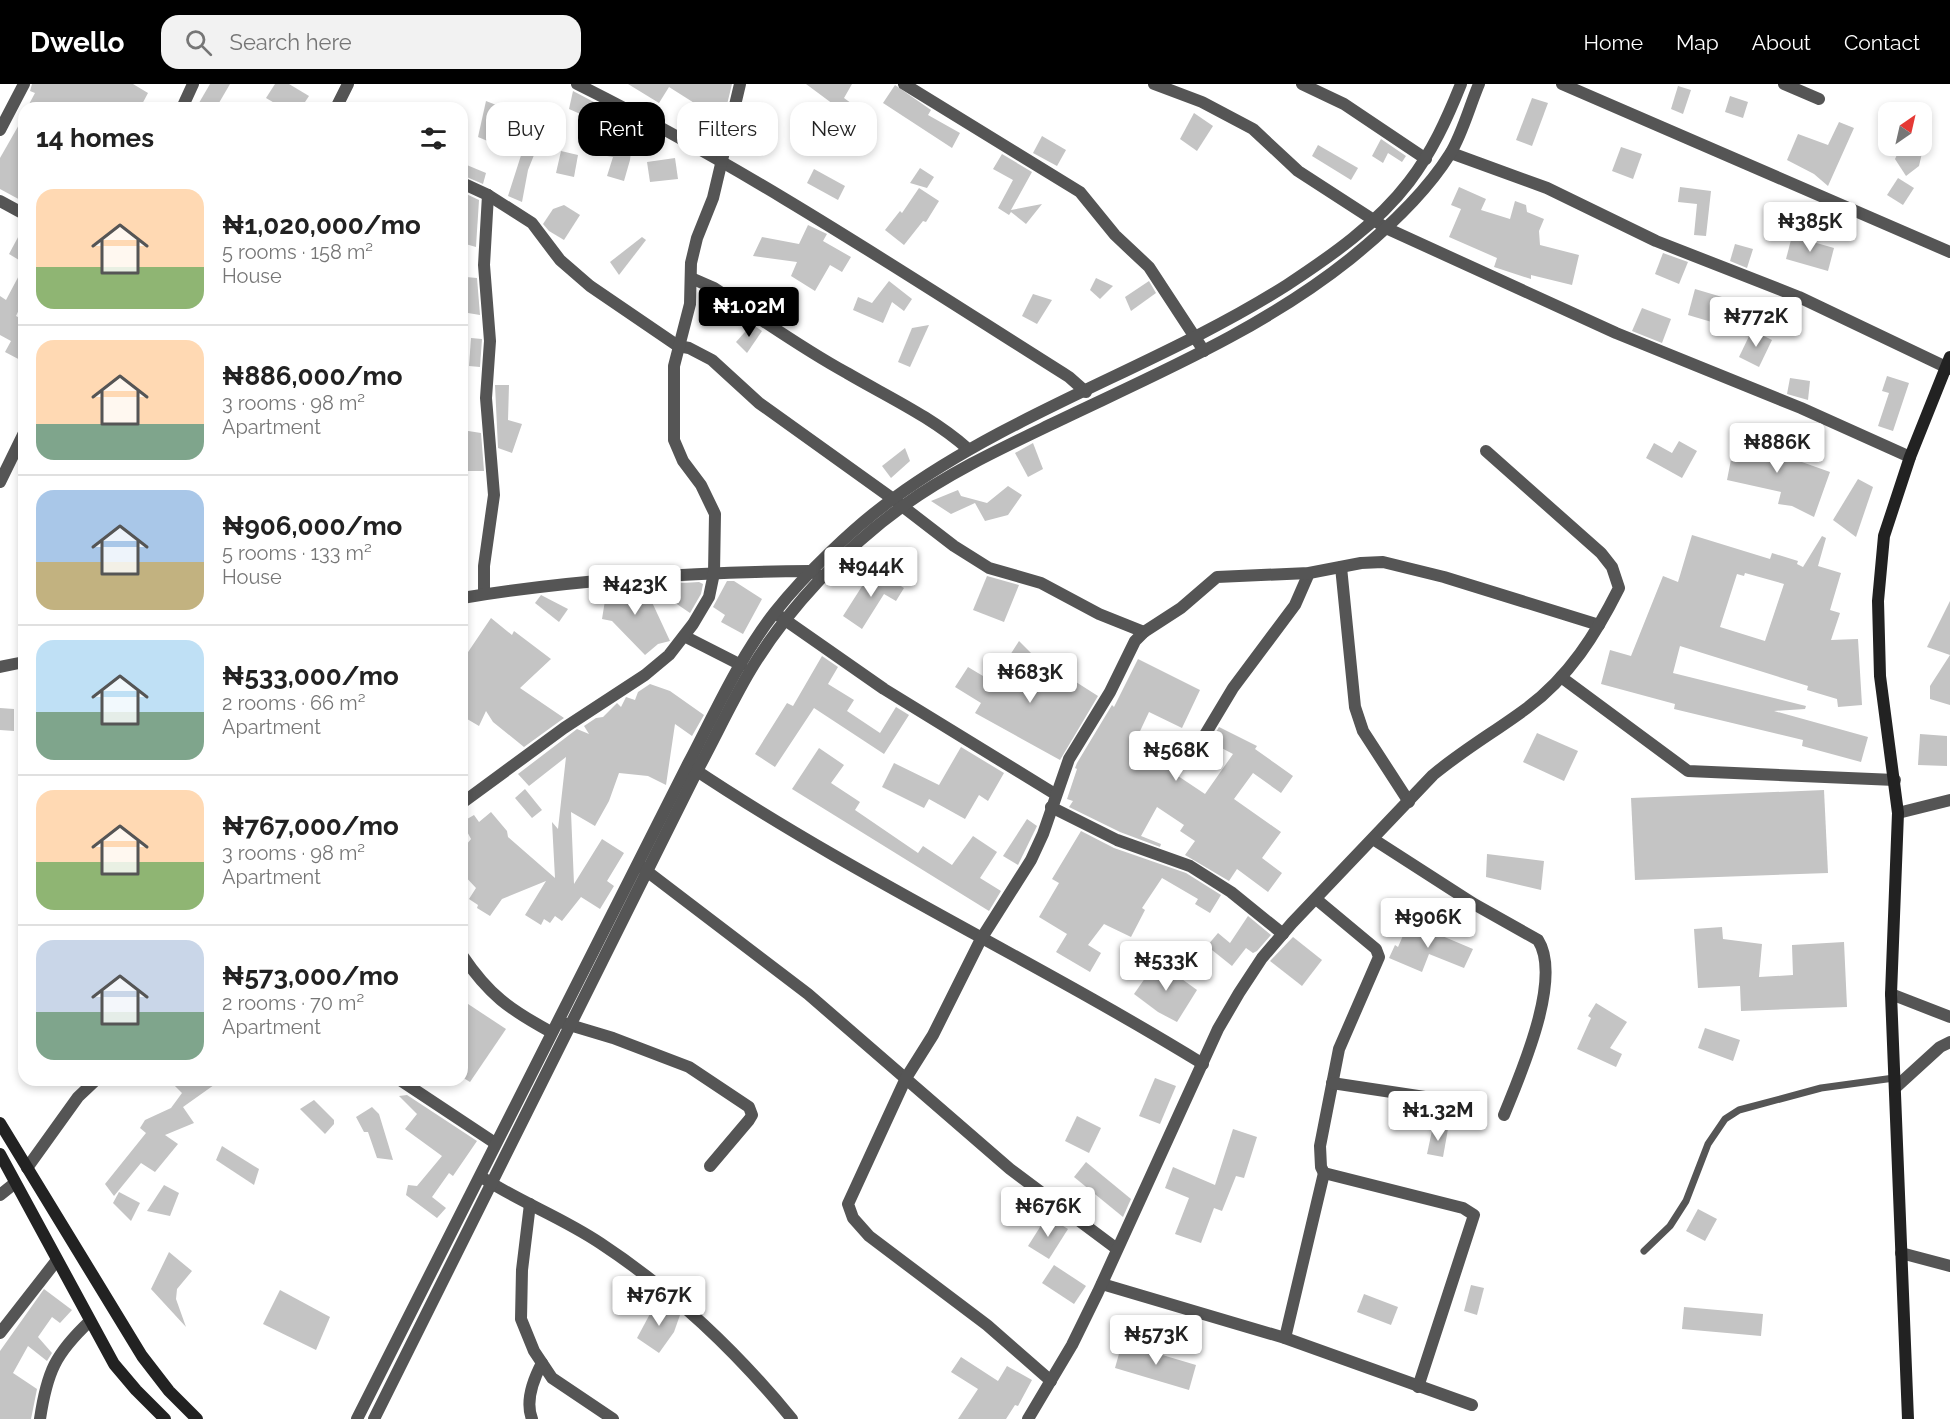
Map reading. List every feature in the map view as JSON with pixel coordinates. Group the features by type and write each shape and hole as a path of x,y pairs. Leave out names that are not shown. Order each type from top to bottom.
{"main road":[{"path":"1908,1419 1891,994 1898,813 1880,676 1878,601 1884,536 1910,458 1949,364"},
{"path":"0,1123 142,1356 169,1390 197,1419"},
{"path":"0,1154 114,1364 165,1419"}],"street":[{"path":"0,130 24,84"},
{"path":"185,102 193,84"},
{"path":"339,102 348,84"},
{"path":"576,84 723,161 1069,377 1086,392"},
{"path":"468,799 564,729 645,675 669,655 709,597 714,573 715,514 701,485 683,461 674,440 674,374 678,346 690,304 697,238 713,198 740,84"},
{"path":"904,84 1080,192 1115,235 1149,267 1204,351"},
{"path":"1154,84 1202,102 1253,129 1298,171 1386,228 1616,333 1801,408 1910,458"},
{"path":"1302,84 1344,104 1426,159"},
{"path":"357,1419 569,1025 642,867 741,665 779,616 816,574 898,503 968,449 1196,338 1248,309 1317,265 1374,220 1407,185 1426,159 1442,130 1461,84"},
{"path":"898,503 975,461 1204,351 1258,322 1326,278 1386,228 1419,194 1451,153 1479,84"},
{"path":"1563,84 1950,252"},
{"path":"1784,84 1819,99"},
{"path":"1451,153 1547,188 1656,242 1798,297 1949,364"},
{"path":"468,186 488,195 532,223 560,260 590,286 678,346 689,348 712,360 759,403 792,429 898,503 932,531 989,568 1041,583 1099,614 1144,632"},
{"path":"484,594 484,566 494,495 486,398 490,341 484,265 488,195"},
{"path":"0,201 18,211"},
{"path":"691,278 714,288 845,372 913,410 951,434 968,449"},
{"path":"0,482 18,444"},
{"path":"1028,1419 1051,1381 1102,1284 1218,1029 1262,958 1373,839 1454,757 1528,707 1561,677 1589,643 1619,588 1612,567 1601,553 1486,451"},
{"path":"1051,1381 987,1325 869,1236 849,1211 848,1204 906,1077 933,1035 981,939 1031,860 1069,759 1110,692 1135,641 1144,632 1181,608 1217,577 1308,573 1383,562 1444,577 1599,625"},
{"path":"1341,567 1355,707 1364,731 1409,802"},
{"path":"468,597 602,579 714,573 816,574"},
{"path":"1197,748 1233,688 1295,605 1308,573"},
{"path":"692,768 751,670 779,616"},
{"path":"779,616 884,689 1055,794"},
{"path":"684,636 741,665"},
{"path":"0,667 18,663"},
{"path":"1561,677 1688,771 1895,780"},
{"path":"692,768 828,854 1124,1017 1203,1064"},
{"path":"1898,813 1950,800"},
{"path":"1051,807 1118,840 1190,866 1231,892 1283,934"},
{"path":"1373,839 1474,904 1538,940 1544,949 1545,974 1534,1039 1504,1115"},
{"path":"374,1419 425,1321 485,1179 495,1143 556,1020 642,867"},
{"path":"642,867 808,994 1010,1169 1117,1248"},
{"path":"1285,1338 1323,1173 1320,1146 1339,1049 1379,953 1316,899"},
{"path":"468,964 480,982 498,1000 551,1032"},
{"path":"1891,994 1950,1017"},
{"path":"556,1020 613,1038 689,1067 749,1107 752,1115 749,1120 710,1166"},
{"path":"1894,1083 1940,1047 1950,1042"},
{"path":"1332,1083 1438,1099"},
{"path":"27,1168 78,1097 90,1086"},
{"path":"409,1086 495,1143"},
{"path":"1323,1173 1463,1208 1474,1215 1418,1387"},
{"path":"485,1179 598,1241 670,1296 744,1362 792,1419"},
{"path":"0,1195 15,1183"},
{"path":"530,1204 522,1270 521,1319 542,1363 552,1378 613,1419"},
{"path":"1900,1253 1950,1266"},
{"path":"0,1333 57,1260"},
{"path":"1102,1284 1285,1338 1472,1405"},
{"path":"40,1419 46,1379 59,1354 90,1321"},
{"path":"532,1419 528,1409 532,1386 542,1363"}],"lane":[{"path":"1644,1251 1670,1226 1686,1201 1708,1144 1725,1119 1739,1110 1821,1088 1894,1083"}],"building":[{"path":"32,84 133,84 148,93 143,102 30,102 35,93 30,91"},
{"path":"210,84 230,84 220,102 200,102"},
{"path":"275,84 289,84 309,96 305,102 273,102 266,98"},
{"path":"628,84 732,84 728,102 693,102 669,87 657,102"},
{"path":"806,84 852,84 844,98 849,102 830,102"},
{"path":"895,85 931,110 928,115 960,133 952,148 883,103"},
{"path":"1678,86 1691,90 1683,114 1671,109"},
{"path":"573,91 594,102 578,102 578,113 569,109"},
{"path":"1730,96 1748,102 1743,118 1725,112"},
{"path":"1532,98 1548,103 1532,146 1516,140"},
{"path":"486,101 489,102 486,102 486,140 478,137"},
{"path":"1194,113 1213,126 1197,151 1180,139"},
{"path":"1839,122 1854,128 1828,186 1814,174 1787,160 1798,134 1828,145"},
{"path":"18,126 18,199 0,189 0,158"},
{"path":"1042,136 1066,150 1057,166 1033,153"},
{"path":"1381,139 1406,156 1402,162 1388,153 1383,163 1372,156"},
{"path":"1318,145 1358,168 1351,180 1312,156"},
{"path":"1621,147 1642,154 1633,179 1612,171"},
{"path":"566,152 578,155 574,177 556,173 560,156 566,156"},
{"path":"1002,154 1032,172 1011,210 1042,204 1026,224 1011,212 1009,215 998,208 1013,180 993,169"},
{"path":"521,156 534,156 528,170 522,202 508,196"},
{"path":"607,156 630,156 624,181 607,176 613,157"},
{"path":"1896,156 1921,156 1919,166 1906,176 1895,159"},
{"path":"675,158 678,179 650,182 647,162"},
{"path":"468,166 486,173 483,184 468,178"},
{"path":"920,168 934,177 927,188 910,183"},
{"path":"814,169 845,186 838,200 807,183"},
{"path":"1898,178 1914,188 1903,205 1887,195"},
{"path":"1459,187 1486,199 1481,210 1510,219 1515,201 1526,205 1527,212 1544,219 1539,231 1540,245 1579,255 1572,285 1531,275 1531,279 1494,267 1497,258 1449,237 1461,209 1451,205"},
{"path":"1680,187 1711,191 1706,236 1694,235 1697,204 1678,202"},
{"path":"919,188 939,201 926,222 923,221 904,245 885,230 900,211 902,213"},
{"path":"468,195 479,200 476,247 468,245"},
{"path":"564,205 580,215 564,240 549,231 543,224 553,209"},
{"path":"808,225 827,234 823,241 851,257 842,272 830,265 815,291 791,276 797,262 753,256 762,237 799,244"},
{"path":"1792,236 1834,248 1828,271 1786,259"},
{"path":"18,237 18,259 9,254"},
{"path":"642,237 646,240 619,275 610,262"},
{"path":"1735,244 1753,249 1747,268 1730,261"},
{"path":"1663,253 1688,262 1679,284 1655,274"},
{"path":"18,277 16,316 18,317 18,359 5,352 11,341 0,335 0,296 6,300"},
{"path":"468,277 477,278 480,315 468,313"},
{"path":"1096,278 1113,286 1100,299 1090,290"},
{"path":"889,281 912,299 904,311 892,302 883,323 853,310 858,297 872,303"},
{"path":"1149,281 1156,293 1131,311 1125,297"},
{"path":"1695,289 1722,297 1715,323 1688,315"},
{"path":"1033,294 1052,300 1037,324 1022,316"},
{"path":"1642,308 1671,319 1662,343 1632,331"},
{"path":"752,324 762,331 747,353 736,342"},
{"path":"929,325 910,367 898,362 912,328"},
{"path":"1752,330 1772,340 1759,367 1739,357"},
{"path":"471,338 482,339 480,367 469,366"},
{"path":"1887,376 1909,383 1893,431 1878,426 1889,393 1882,391"},
{"path":"1790,378 1810,381 1808,400 1787,394"},
{"path":"495,385 509,385 508,420 522,424 512,453 498,448"},
{"path":"468,431 481,433 484,471 468,471"},
{"path":"1736,434 1776,442 1774,452 1830,472 1814,517 1792,506 1778,504 1781,492 1727,480"},
{"path":"1679,441 1697,451 1682,478 1646,458 1654,443 1672,453"},
{"path":"1033,443 1043,469 1028,477 1015,453"},
{"path":"905,448 910,461 891,478 882,466"},
{"path":"1858,479 1873,487 1856,537 1833,520"},
{"path":"1008,486 1022,495 1008,515 985,521 975,503 951,514 931,501 958,490 961,496 987,503"},
{"path":"1692,535 1770,559 1772,553 1798,561 1797,564 1803,567 1822,536 1826,538 1818,566 1841,573 1830,610 1840,613 1831,640 1858,639 1862,705 1838,707 1837,699 1807,690 1808,686 1680,646 1673,673 1806,706 1805,709 1774,711 1868,737 1861,762 1802,746 1803,740 1674,709 1675,704 1601,684 1610,650 1631,656 1663,576 1678,582","holes":["1745,573 1784,584 1765,641 1720,627 1737,574 1744,576"]},
{"path":"873,569 904,588 896,601 884,594 862,629 843,616"},
{"path":"987,576 1019,585 1004,622 973,610"},
{"path":"727,581 734,581 762,599 743,634 721,622 725,615 713,607"},
{"path":"699,582 703,584 701,594 690,613 649,585"},
{"path":"644,585 670,641 658,644 645,655 612,621 602,619 607,588"},
{"path":"541,595 568,609 559,622 535,603"},
{"path":"1950,601 1950,655 1927,647"},
{"path":"491,618 512,635 514,631 551,659 520,688 564,718 524,747 493,722 486,711 479,726 468,720 468,652"},
{"path":"1019,641 1036,658 1023,672 1054,692 1065,675 1098,696 1060,760 975,713 981,703 955,687 968,667 993,682"},
{"path":"1950,655 1950,705 1930,699 1930,686"},
{"path":"822,656 838,667 828,684 854,700 847,711 880,733 896,707 909,715 884,754 814,708 775,767 755,754 787,703 793,706"},
{"path":"1138,659 1200,690 1182,728 1149,712 1133,746 1205,794 1233,754 1210,742 1219,727 1257,746 1255,749 1293,776 1281,793 1253,773 1234,799 1281,832 1262,858 1282,873 1268,892 1237,869 1229,881 1185,855 1195,841 1180,831 1184,825 1157,807 1141,836 1161,844 1160,847 1120,832 1069,807 1073,801 1067,799 1077,763 1112,705 1114,707"},
{"path":"650,684 670,691 704,715 692,736 675,724 666,785 648,776 619,773 609,801 595,826 571,812 574,884 602,839 624,853 607,881 614,886 600,909 581,897 562,921 555,916 550,923 544,919 541,925 525,915 546,881 502,899 490,916 477,908 478,905 469,899 476,888 468,879 468,843 471,839 468,833 468,818 474,815 479,822 491,812 507,831 508,837 555,878 552,822 558,829 566,757 529,786 518,774 577,729 589,734 584,726 596,718 603,717 617,703 621,707 626,697 635,700 638,692"},
{"path":"0,708 14,709 14,731 0,730"},
{"path":"1537,733 1578,751 1564,781 1523,762"},
{"path":"1920,734 1947,736 1947,766 1918,765"},
{"path":"961,747 1004,773 988,801 979,795 965,819 929,799 924,808 882,787 894,763 939,785"},
{"path":"819,748 844,765 831,783 860,802 855,810 918,853 923,846 952,865 973,836 997,852 980,878 1001,891 989,911 792,789"},
{"path":"525,789 542,810 532,818 515,798"},
{"path":"1824,790 1828,873 1635,880 1631,798"},
{"path":"1027,819 1037,826 1018,865 1003,856"},
{"path":"1081,831 1114,848 1186,873 1221,895 1210,913 1195,904 1198,899 1162,878 1142,908 1145,910 1131,937 1104,924 1088,945 1101,953 1090,972 1056,952 1067,934 1039,917 1059,883 1052,879"},
{"path":"1487,854 1544,861 1541,890 1486,877"},
{"path":"1248,916 1271,935 1257,951 1253,953 1246,948 1232,966 1207,946 1218,933 1230,943"},
{"path":"1409,922 1473,949 1464,968 1429,954 1422,972 1389,958 1395,945 1398,947"},
{"path":"1722,927 1723,939 1762,944 1759,977 1793,975 1792,945 1844,942 1847,1007 1741,1011 1740,986 1698,988 1694,929"},
{"path":"1293,937 1322,960 1302,986 1270,961"},
{"path":"1157,961 1197,990 1177,1022 1158,1012 1134,994"},
{"path":"1596,1003 1627,1022 1610,1048 1622,1054 1616,1067 1577,1049 1591,1018 1588,1016"},
{"path":"468,1004 506,1029 470,1082 468,1081"},
{"path":"1705,1028 1740,1040 1733,1061 1698,1048"},
{"path":"1155,1078 1176,1086 1160,1124 1139,1116"},
{"path":"175,1086 213,1086 183,1107 194,1123 165,1135 178,1144 155,1172 141,1163 114,1196 105,1184 146,1133 140,1128 145,1120 171,1108 182,1093"},
{"path":"407,1095 477,1141 453,1176 449,1173 432,1197 446,1208 437,1218 406,1195 408,1185 417,1186 442,1156 405,1129 417,1114 399,1096"},
{"path":"314,1100 334,1120 334,1124 325,1134 300,1109"},
{"path":"372,1107 379,1114 393,1160 377,1158 368,1132 364,1132 356,1117"},
{"path":"1077,1116 1101,1128 1089,1153 1065,1141"},
{"path":"1433,1126 1448,1129 1443,1157 1427,1154"},
{"path":"1233,1129 1257,1137 1244,1178 1236,1176 1222,1211 1214,1208 1201,1243 1175,1234 1189,1198 1165,1188 1173,1167 1215,1185"},
{"path":"222,1146 259,1169 254,1185 216,1160"},
{"path":"1086,1162 1131,1199 1123,1217 1074,1177"},
{"path":"164,1185 179,1193 170,1216 147,1211"},
{"path":"119,1192 140,1203 131,1221 113,1203"},
{"path":"1698,1209 1717,1219 1705,1241 1686,1231"},
{"path":"1047,1216 1068,1229 1049,1259 1028,1246"},
{"path":"169,1252 192,1271 177,1289 176,1299 186,1327 151,1289"},
{"path":"1054,1265 1086,1286 1074,1304 1042,1283"},
{"path":"1471,1285 1484,1288 1477,1315 1464,1311"},
{"path":"44,1289 72,1310 60,1323 52,1317 38,1337 52,1353 47,1361 28,1346 13,1373 37,1389 31,1419 0,1419 0,1351"},
{"path":"280,1290 330,1317 316,1350 263,1324"},
{"path":"1364,1294 1398,1307 1391,1325 1357,1312"},
{"path":"664,1301 680,1315 674,1332 659,1353 637,1338 651,1312"},
{"path":"1684,1307 1763,1314 1761,1336 1682,1329"},
{"path":"1122,1343 1196,1365 1189,1390 1115,1368"},
{"path":"961,1357 998,1381 1007,1366 1032,1380 1018,1406 1015,1405 1006,1419 958,1419 978,1389 951,1372"}]}
